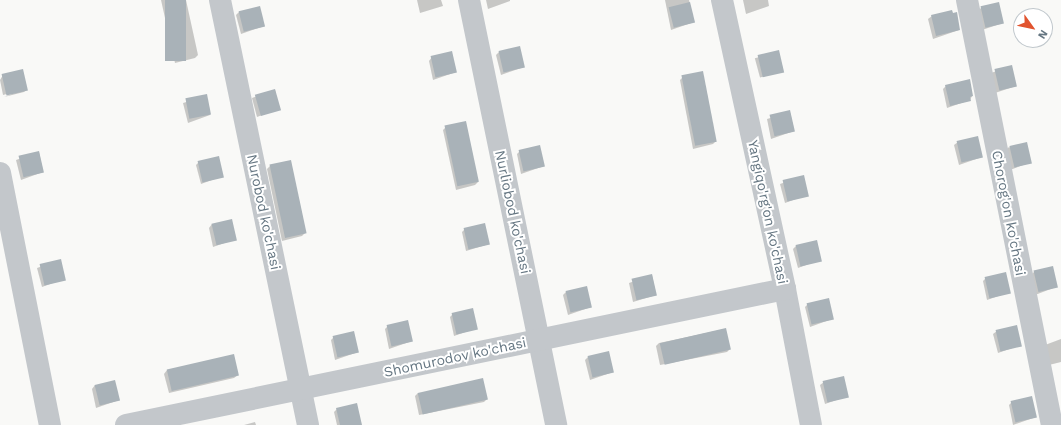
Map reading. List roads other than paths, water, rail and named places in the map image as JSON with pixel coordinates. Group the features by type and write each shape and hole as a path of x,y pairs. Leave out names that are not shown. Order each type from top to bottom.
{"street":[{"name":"Nurobod ko'chasi","path":"220,0 308,425"},
{"name":"Nurliobod ko'chasi","path":"469,0 556,425"},
{"name":"Yangiqo'rg'on ko'chasi","path":"722,0 785,289 811,425"},
{"name":"Chorog'on ko'chasi","path":"967,0 1052,425"},
{"path":"0,173 50,425"},
{"name":"Shomurodov ko'chasi","path":"126,425 785,289"}]}
